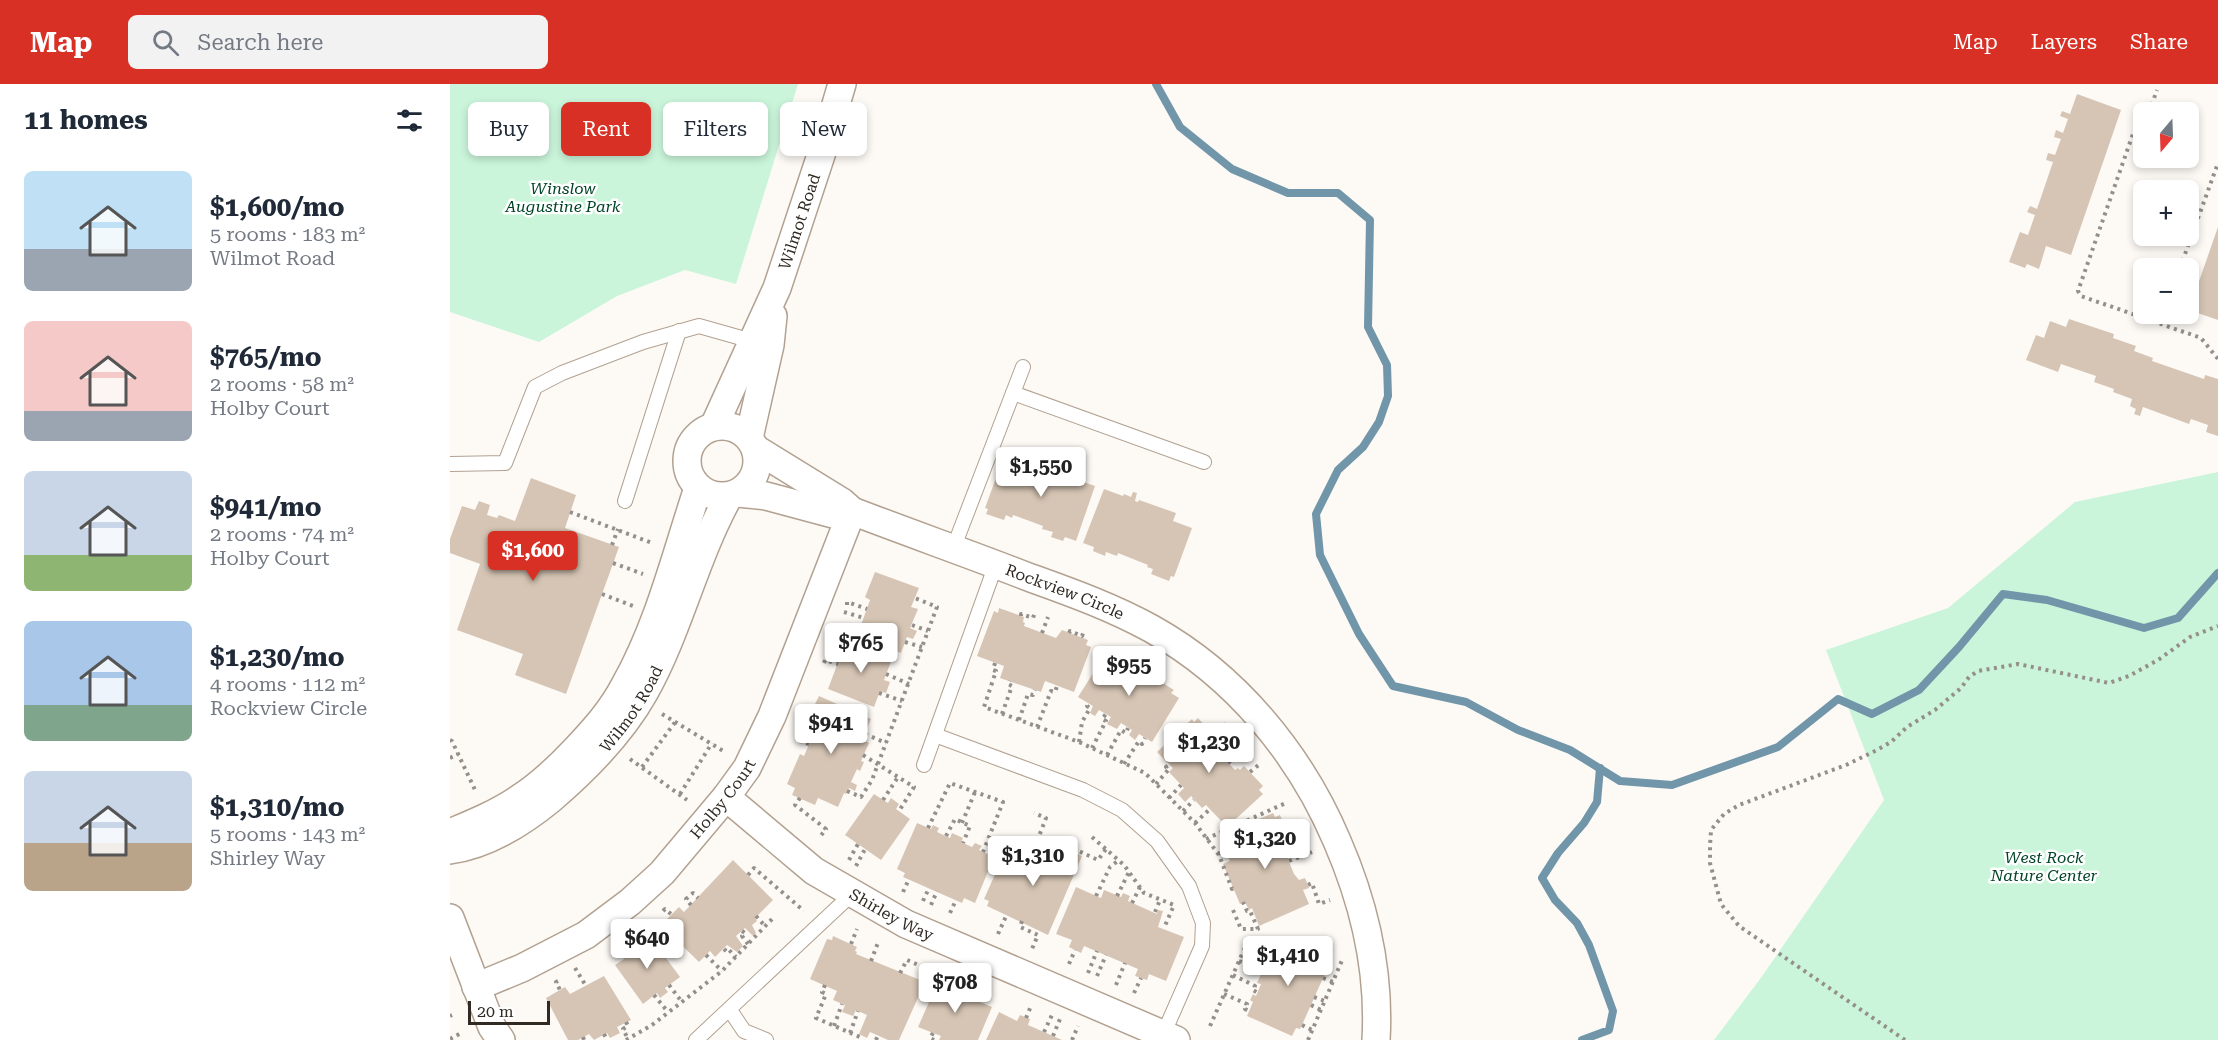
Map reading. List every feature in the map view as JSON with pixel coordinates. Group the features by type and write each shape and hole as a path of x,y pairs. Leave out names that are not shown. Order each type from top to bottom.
{"street":[{"name":"Wilmot Road","path":"714,426 777,288 842,84"},
{"name":"Wilmot Road","path":"752,444 770,345 777,288"},
{"path":"714,426 733,428 752,444 757,466 751,482 733,495 707,494 698,488 689,475 686,460 690,445 700,433 714,426"},
{"name":"Rockview Circle","path":"752,444 842,501 852,511 1107,606 1154,630 1231,686 1261,717 1298,766 1324,809 1345,858 1361,908 1370,949 1375,992 1376,1040"},
{"name":"Wilmot Road","path":"450,833 487,817 520,798 552,774 594,730 610,709 625,686 649,636 698,488"},
{"name":"Wilmot Road","path":"450,850 481,841 538,810 590,764 626,720 644,694 667,644 713,525 733,495"},
{"name":"Rockview Circle","path":"733,495 766,496 833,514 852,511"},
{"name":"Holby Court","path":"476,987 522,968 586,935 630,902 662,873 726,798 747,768 771,716 852,511"},
{"name":"Shirley Way","path":"726,798 814,871 906,924 1169,1037"},
{"path":"450,918 492,1027 501,1040"}],"lane":[{"path":"450,464 505,463 534,387 562,373 633,346 699,326 752,341"},
{"path":"625,501 679,332"},
{"path":"953,549 1023,367"},
{"path":"1013,393 1204,462"},
{"path":"924,765 996,564"},
{"path":"935,735 1083,789 1122,810 1157,841 1189,886 1203,923 1202,946 1169,1037"},
{"path":"696,1040 852,894"},
{"path":"730,1010 744,1030 766,1040"}],"path":[{"path":"2153,102 2157,90"},
{"path":"2133,134 2078,291 2081,296 2133,314"},
{"path":"2184,258 2218,163"},
{"path":"2164,324 2201,338 2218,359"},
{"path":"570,512 659,545"},
{"path":"612,545 618,530"},
{"path":"613,563 649,576"},
{"path":"602,594 639,608"},
{"path":"847,791 861,797 878,765 937,607 915,598"},
{"path":"848,602 867,609"},
{"path":"844,612 864,618"},
{"path":"1021,616 1022,614 1033,618 1035,612"},
{"path":"1042,633 1048,617"},
{"path":"912,625 928,631"},
{"path":"1905,1040 1739,926 1721,904 1718,895 1710,863 1711,830 1725,814 1739,805 1846,765 1891,742 1907,727 1935,710 1978,671 2018,664 2109,683 2158,660 2190,637 2218,626"},
{"path":"1070,633 1070,631 1082,636 1084,631"},
{"path":"906,642 922,647"},
{"path":"1125,659 1130,652"},
{"path":"822,668 825,660 838,664"},
{"path":"1143,671 1148,662"},
{"path":"995,663 993,670 996,671 984,707 1079,742 1145,773 1195,823 1218,854 1233,888"},
{"path":"1150,675 1156,667"},
{"path":"886,674 909,684"},
{"path":"1002,714 1012,686 1008,684 1010,681"},
{"path":"1037,727 1051,691 1055,692 1057,686"},
{"path":"1019,720 1028,694 1033,695 1035,690"},
{"path":"879,693 902,701"},
{"path":"1079,742 1082,722 1090,708 1086,706 1088,703"},
{"path":"802,722 807,709 811,711"},
{"path":"659,712 721,749"},
{"path":"1092,748 1106,721 1102,719 1106,714"},
{"path":"642,767 676,721"},
{"path":"1214,735 1226,724"},
{"path":"1107,755 1121,730 1126,733 1128,728"},
{"path":"809,744 800,741 804,731 813,735"},
{"path":"865,734 886,743"},
{"path":"1124,764 1139,741 1142,744 1145,738"},
{"path":"1221,756 1241,739"},
{"path":"450,740 479,798"},
{"path":"680,794 712,743"},
{"path":"1228,763 1248,747"},
{"path":"450,758 458,754"},
{"path":"863,755 914,786 899,812"},
{"path":"626,756 693,804"},
{"path":"1250,772 1261,763"},
{"path":"1156,784 1169,769 1166,767 1169,765"},
{"path":"883,800 898,777"},
{"path":"928,828 950,783 1003,802 983,852"},
{"path":"1169,798 1181,785"},
{"path":"962,823 975,792"},
{"path":"800,798 795,805 826,829 819,838"},
{"path":"1183,811 1194,800"},
{"path":"1206,839 1288,801"},
{"path":"1195,823 1210,809"},
{"path":"1029,862 1046,818 1034,813"},
{"path":"946,836 955,819 970,826 963,843"},
{"path":"1286,828 1300,822"},
{"path":"1092,837 1119,860 1144,893 1174,905 1164,928"},
{"path":"1049,859 1057,841 1098,860 1106,849"},
{"path":"1284,852 1308,841"},
{"path":"849,861 858,844"},
{"path":"1218,854 1233,845"},
{"path":"856,866 866,849"},
{"path":"1289,861 1313,851"},
{"path":"1096,896 1110,867 1119,860"},
{"path":"748,875 754,868 809,915"},
{"path":"1117,896 1130,872"},
{"path":"903,893 909,879"},
{"path":"1308,885 1312,883 1319,904 1330,900"},
{"path":"1132,903 1140,887"},
{"path":"923,902 929,888"},
{"path":"931,905 937,891"},
{"path":"691,905 686,899 693,893 698,898"},
{"path":"950,914 956,900"},
{"path":"1155,912 1160,900"},
{"path":"1233,910 1241,929 1258,928 1250,910 1247,911 1243,902"},
{"path":"665,909 671,914"},
{"path":"998,934 1007,914"},
{"path":"756,916 765,926"},
{"path":"626,1022 628,1026 623,1029 627,1039 682,1002 722,971 774,917"},
{"path":"1022,921 1020,927 1038,935 1032,949"},
{"path":"851,944 857,929"},
{"path":"742,931 745,933 742,936 748,944"},
{"path":"871,961 879,940"},
{"path":"1210,1026 1247,943 1269,952 1270,948 1276,951"},
{"path":"724,950 727,952 729,950 736,957"},
{"path":"1069,965 1075,950"},
{"path":"1088,973 1097,951"},
{"path":"706,955 722,971"},
{"path":"1097,977 1106,955"},
{"path":"1308,1040 1344,958"},
{"path":"900,973 907,960 953,980 956,973"},
{"path":"1239,961 1261,970 1263,965 1268,968"},
{"path":"1116,985 1125,963"},
{"path":"1233,975 1255,986 1253,990 1258,993"},
{"path":"963,988 967,978"},
{"path":"1134,993 1141,978"},
{"path":"1323,978 1333,982"},
{"path":"583,980 586,986"},
{"path":"972,992 976,981"},
{"path":"556,982 560,990"},
{"path":"669,985 682,1002"},
{"path":"825,985 822,992 826,994 816,1018 860,1037"},
{"path":"1224,994 1247,1004 1245,1010 1249,1011"},
{"path":"654,995 668,1012"},
{"path":"1314,997 1325,1001"},
{"path":"834,1026 842,1004"},
{"path":"1311,1005 1321,1010"},
{"path":"1026,1018 1031,1006"},
{"path":"850,1033 858,1011"},
{"path":"1044,1032 1052,1014"},
{"path":"1053,1036 1061,1018"},
{"path":"1302,1025 1312,1030"},
{"path":"1072,1040 1078,1026"},
{"path":"450,1039 461,1033"},
{"path":"933,1033 930,1038 934,1040"},
{"path":"604,1034 607,1040"}],"green space":[{"name":"Winslow Augustine Park","path":"450,84 798,84 792,102 780,102 780,142 736,284 685,270 617,296 539,342 450,312"},
{"name":"West Rock Nature Center","path":"2218,472 2218,1040 1714,1040 1760,979 1884,800 1826,650 1948,608 2075,502"}],"building":[{"path":"2077,94 2121,110 2071,255 2046,246 2039,269 2027,264 2025,268 2009,262 2020,232 2028,235 2035,215 2027,212 2030,206 2037,209 2053,162 2046,160 2048,153 2055,155 2061,139 2054,137 2056,130 2063,133 2068,119 2060,116 2062,111 2070,114"},
{"path":"2218,227 2218,320 2199,313 2199,281"},
{"path":"2069,319 2114,334 2113,338 2136,346 2134,351 2153,358 2152,361 2204,379 2205,375 2218,379 2218,436 2206,432 2208,425 2191,419 2189,424 2143,407 2140,416 2134,414 2136,409 2130,406 2132,399 2094,382 2096,376 2061,364 2058,372 2026,360 2036,335 2044,338 2050,321 2066,327"},
{"path":"1025,458 1061,472 1065,472 1067,467 1072,469 1069,477 1095,486 1076,541 1065,537 1063,541 1051,537 1053,532 1042,529 1043,526 1013,515 1012,518 1006,515 1004,520 986,514 988,509 985,508 1003,459 1022,466"},
{"path":"531,478 576,495 565,528 619,547 566,694 515,675 523,654 457,630 480,564 450,553 450,539 462,506 475,510 479,501 490,505 487,515 497,518 499,515 515,521"},
{"path":"1104,489 1131,497 1133,492 1137,493 1135,501 1139,500 1176,513 1173,521 1192,528 1174,577 1171,576 1169,581 1151,574 1153,569 1147,567 1148,565 1118,553 1117,556 1106,552 1105,556 1093,551 1094,547 1083,543"},
{"path":"875,572 919,588 911,607 918,609 910,628 917,631 913,639 907,637 901,653 857,636 870,600 865,597"},
{"path":"999,608 1024,617 1024,626 1056,638 1062,630 1088,640 1086,645 1091,647 1074,692 1045,681 1041,692 1000,678 1004,666 977,656 994,611 998,613"},
{"path":"846,641 892,659 884,680 890,682 886,693 880,691 874,707 828,689"},
{"path":"1106,653 1114,658 1116,654 1174,690 1171,693 1179,698 1152,742 1139,734 1135,740 1129,735 1132,730 1121,723 1117,729 1107,724 1111,717 1099,710 1095,716 1090,713 1093,706 1078,697"},
{"path":"819,696 871,719 862,739 869,743 861,761 864,762 860,771 857,769 851,782 857,785 855,791 849,788 846,794 844,793 838,807 818,798 815,805 792,795 795,788 787,784 800,754 804,756 820,719 810,714"},
{"path":"1198,718 1216,738 1212,741 1215,744 1212,746 1235,770 1238,768 1240,770 1244,766 1263,786 1259,790 1263,794 1227,827 1206,805 1202,808 1191,796 1185,802 1178,794 1184,788 1169,772 1173,768 1157,752 1192,719 1194,722"},
{"path":"874,794 888,803 891,798 899,804 896,809 910,819 881,860 845,835"},
{"path":"1273,813 1275,817 1280,815 1288,835 1281,838 1281,842 1294,874 1299,880 1305,878 1309,888 1303,890 1309,904 1259,926 1252,908 1249,910 1245,902 1240,904 1223,864 1230,861 1228,857 1237,854 1228,832"},
{"path":"917,823 931,829 933,825 939,828 937,832 950,838 952,833 963,838 961,842 972,847 975,843 982,846 979,850 994,857 975,903 964,898 962,903 903,877 905,873 897,869"},
{"path":"1058,845 1082,856 1048,935 987,906 989,901 984,899 1005,852 1035,865 1042,849 1048,852 1046,858 1051,860"},
{"path":"733,860 773,900 755,918 757,921 752,925 756,933 753,936 745,928 736,936 743,946 737,952 727,945 715,957 710,951 699,962 661,925 679,907 684,912"},
{"path":"1076,887 1101,898 1104,890 1121,897 1123,893 1130,896 1128,901 1157,914 1158,910 1163,911 1158,927 1184,937 1166,981 1149,974 1147,980 1135,976 1138,969 1084,946 1081,953 1069,947 1072,940 1056,934"},
{"path":"833,936 857,947 856,954 925,982 899,1040 888,1040 870,1032 867,1038 859,1034 867,1015 856,1010 853,1016 842,1012 845,1005 833,1000 837,991 810,979 827,939 832,940"},
{"path":"1282,937 1327,957 1322,966 1327,968 1323,978 1300,1029 1296,1028 1292,1036 1247,1016 1253,1002 1250,1000 1253,994 1256,996 1261,984 1257,983 1263,970 1267,972 1271,961 1267,959 1270,953 1274,955"},
{"path":"638,939 643,945 652,939 680,977 665,988 668,992 660,998 657,993 643,1004 615,965 624,959 620,952"},
{"path":"604,976 631,1020 617,1027 620,1033 610,1038 607,1033 594,1040 589,1034 578,1040 568,1040 546,998 565,987 570,994"},
{"path":"937,984 953,990 956,984 977,994 975,1000 992,1007 978,1040 939,1040 941,1036 918,1027"},
{"path":"999,1012 1017,1021 1020,1015 1030,1019 1028,1025 1062,1040 986,1040"}],"waterway":[{"path":"1156,84 1180,127 1232,169 1288,193 1338,193 1370,220 1368,327 1387,365 1388,396 1379,422 1363,447 1338,470 1316,514 1320,555 1359,634 1393,686 1466,702 1518,730 1570,750 1620,781 1672,785 1778,747 1838,699 1872,714 1919,690 2003,594 2047,600 2144,628 2178,618 2218,573"},
{"path":"1582,1040 1609,1030 1613,1011 1589,945 1577,923 1555,900 1542,878 1597,802 1600,768"}]}
